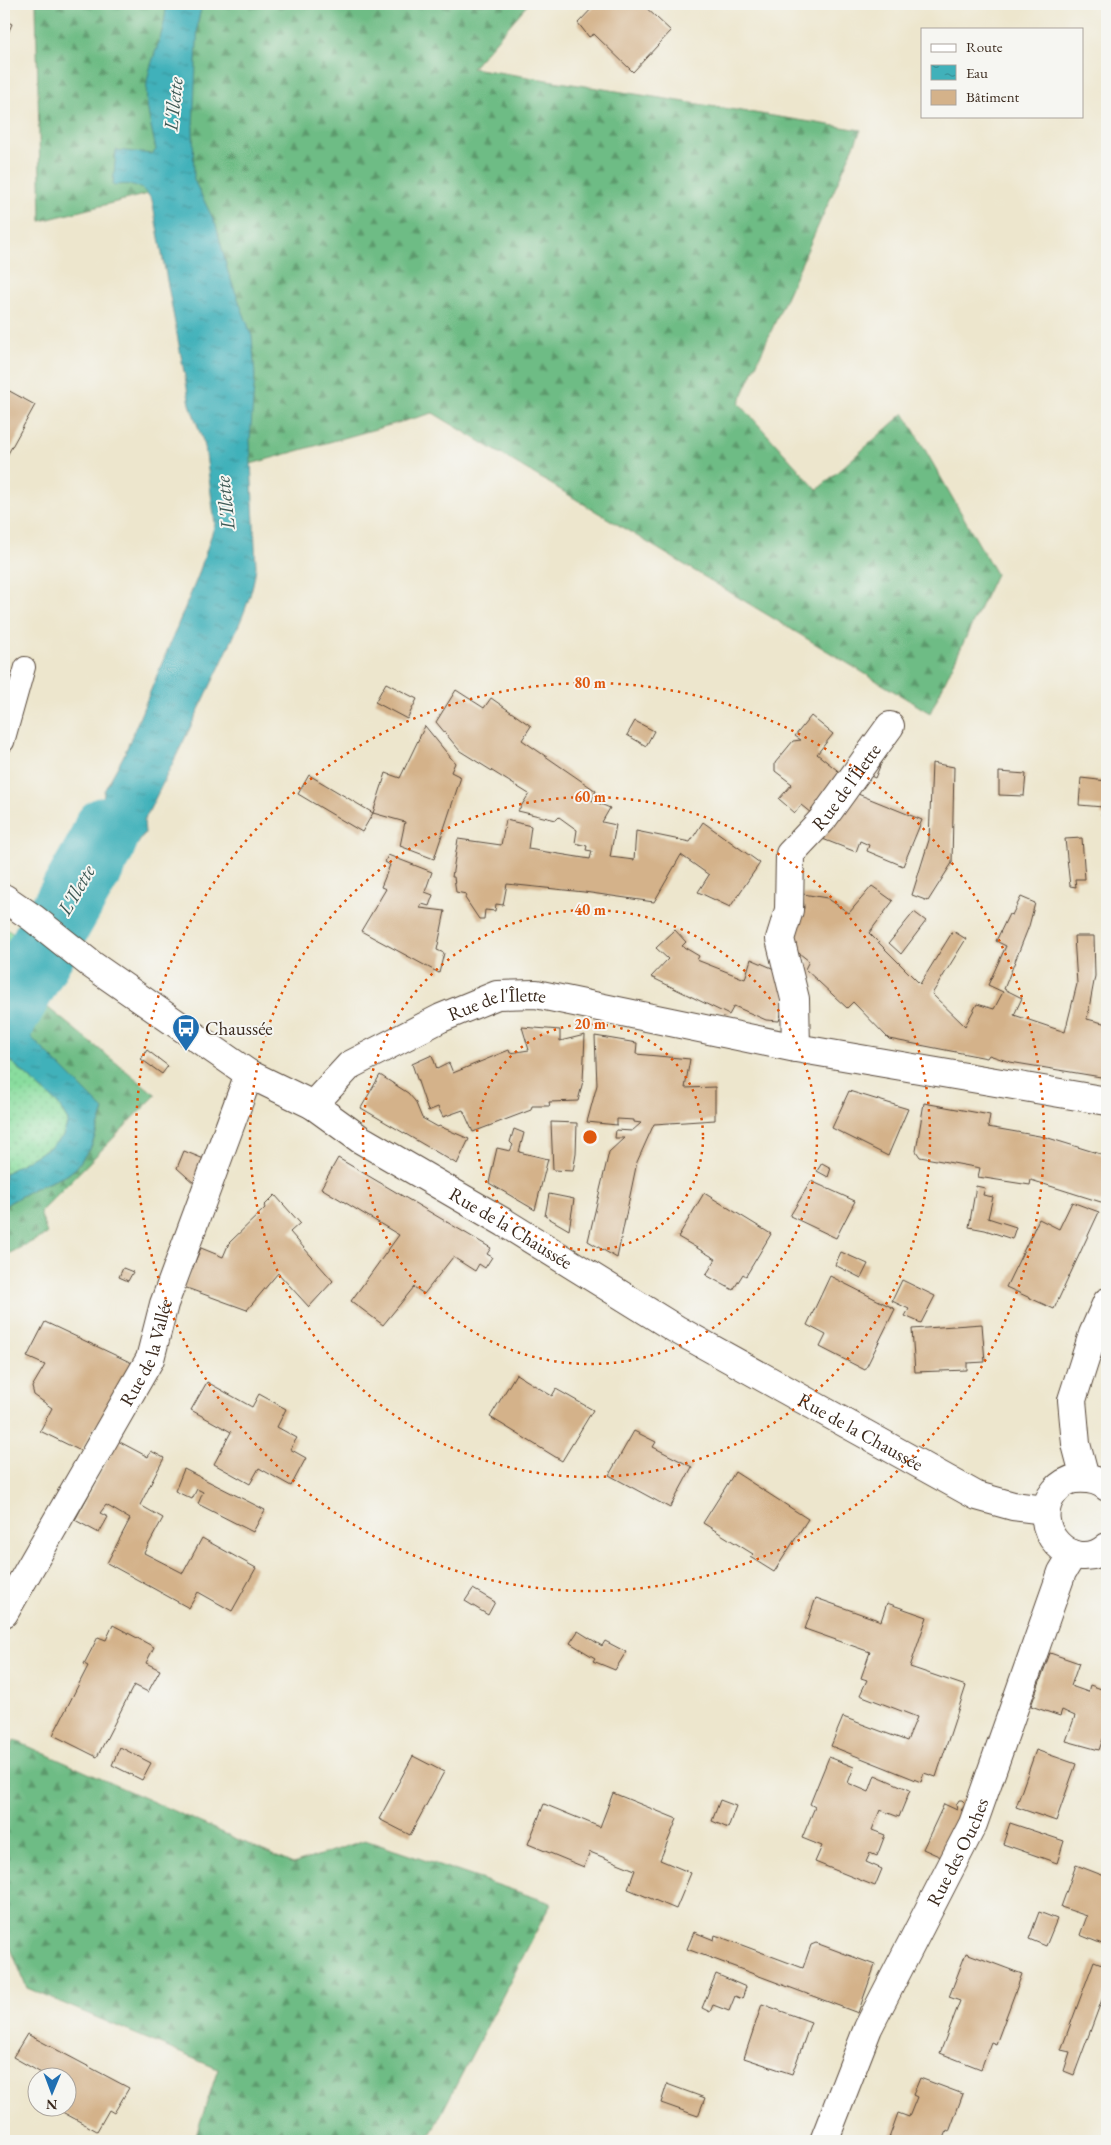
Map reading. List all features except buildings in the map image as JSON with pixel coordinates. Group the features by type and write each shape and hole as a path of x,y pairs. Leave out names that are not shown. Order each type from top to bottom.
{"street":[{"name":"Rue de l'Îlette","path":"796,1048 795,999 780,939 789,910 790,854 822,820 890,726"},
{"name":"Rue de la Chaussée","path":"4,898 33,918 92,965 249,1074 313,1105 360,1139 505,1223 676,1329 976,1496 1013,1506 1045,1510"},
{"name":"Rue de l'Îlette","path":"313,1105 350,1065 441,1018 497,995 536,994 796,1048 1107,1101"},
{"name":"Rue de la Vallée","path":"4,1613 150,1359 164,1304 249,1074"},
{"path":"1096,1483 1076,1444 1072,1400 1093,1334 1107,1302"},
{"path":"1096,1483 1071,1480 1059,1486 1050,1497 1045,1510 1046,1528 1056,1544 1073,1554 1087,1556 1105,1551"},
{"name":"Rue des Ouches","path":"824,2141 868,2028 972,1824 1062,1572 1073,1554"}],"lane":[{"path":"4,742 25,667"}],"green space":[{"path":"36,4 528,4 472,68 861,130 739,403 817,490 904,413 996,574 930,713 433,413 247,465 183,185 41,221"},
{"path":"4,927 27,944 23,944 4,974"},
{"path":"31,994 156,1095 40,1212 47,1234 4,1256 4,1206 33,1189 67,1175 76,1168 92,1145 104,1110 32,1038 24,1016"},
{"path":"4,1055 58,1104 68,1121 63,1136 52,1146 4,1174"},
{"path":"14,1740 293,1864 365,1840 551,1903 427,2141 194,2141 218,2069 27,1988 4,1932 4,1769"}],"water":[{"path":"166,4 202,4 198,22 193,127 194,180 216,225 228,272 252,336 255,375 250,440 256,566 251,592 242,617 144,821 145,833 83,926 49,902 90,842 101,818 104,791 124,755 198,576 215,524 205,447 190,404 152,200 144,190 136,186 113,185 116,150 152,154 156,150 147,108 146,91 149,72 164,25"},
{"path":"24,944 27,944 53,963 33,990 26,1007 25,1016 32,1038 104,1110 92,1145 76,1168 67,1175 33,1189 4,1206 4,1174 52,1146 63,1136 68,1121 58,1104 4,1055 4,974"}],"waterway":[{"name":"L'Ilette","path":"4,1016 99,850 107,830"}],"place":[{"name":"Chaussée","path":"186,1052"}]}
